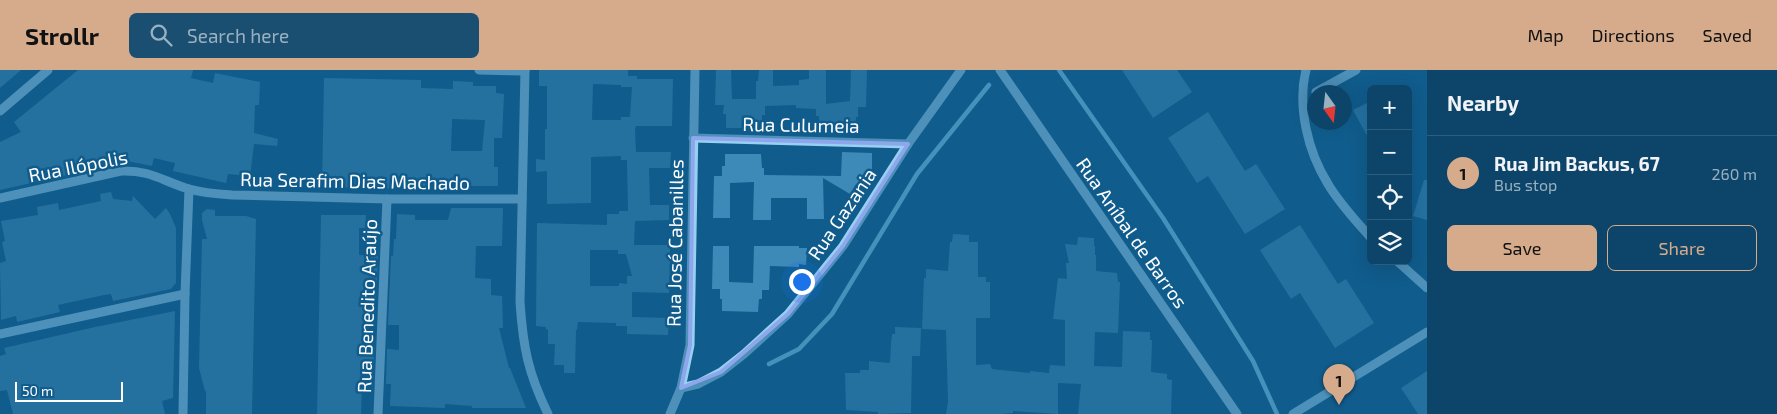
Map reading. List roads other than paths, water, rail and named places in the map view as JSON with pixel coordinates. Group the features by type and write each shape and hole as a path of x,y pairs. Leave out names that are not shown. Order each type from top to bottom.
{"street":[{"path":"0,111 48,70"},
{"path":"479,70 525,70 520,302 522,336 534,384 548,414"},
{"name":"Rua José Cabanilles","path":"670,414 681,388 690,345 695,70"},
{"name":"Rua Gazania","path":"681,388 698,384 721,372 788,314 843,246 908,144 961,70"},
{"name":"Rua Aníbal de Barros","path":"1000,70 1237,414"},
{"path":"1306,70 1303,83 1304,114 1307,130 1322,174 1328,186 1367,233"},
{"path":"1329,85 1356,70"},
{"path":"1303,99 1307,97"},
{"name":"Rua Culumeia","path":"693,138 908,144"},
{"name":"Rua Ilópolis","path":"0,198 121,171 136,170 153,174 189,189"},
{"path":"183,414 189,189"},
{"name":"Rua Serafim Dias Machado","path":"189,189 232,195 387,199 522,199"},
{"name":"Rua Benedito Araújo","path":"378,414 387,199"},
{"path":"1401,265 1427,288"},
{"path":"0,334 185,294"},
{"path":"1294,413 1427,332"}],"waterway":[{"path":"1059,70 1163,218 1253,361 1277,414"},
{"path":"769,364 799,349 832,314 917,174 989,85"}],"place":[{"name":"Rua Jim Backus, 67","path":"1339,405"}]}
